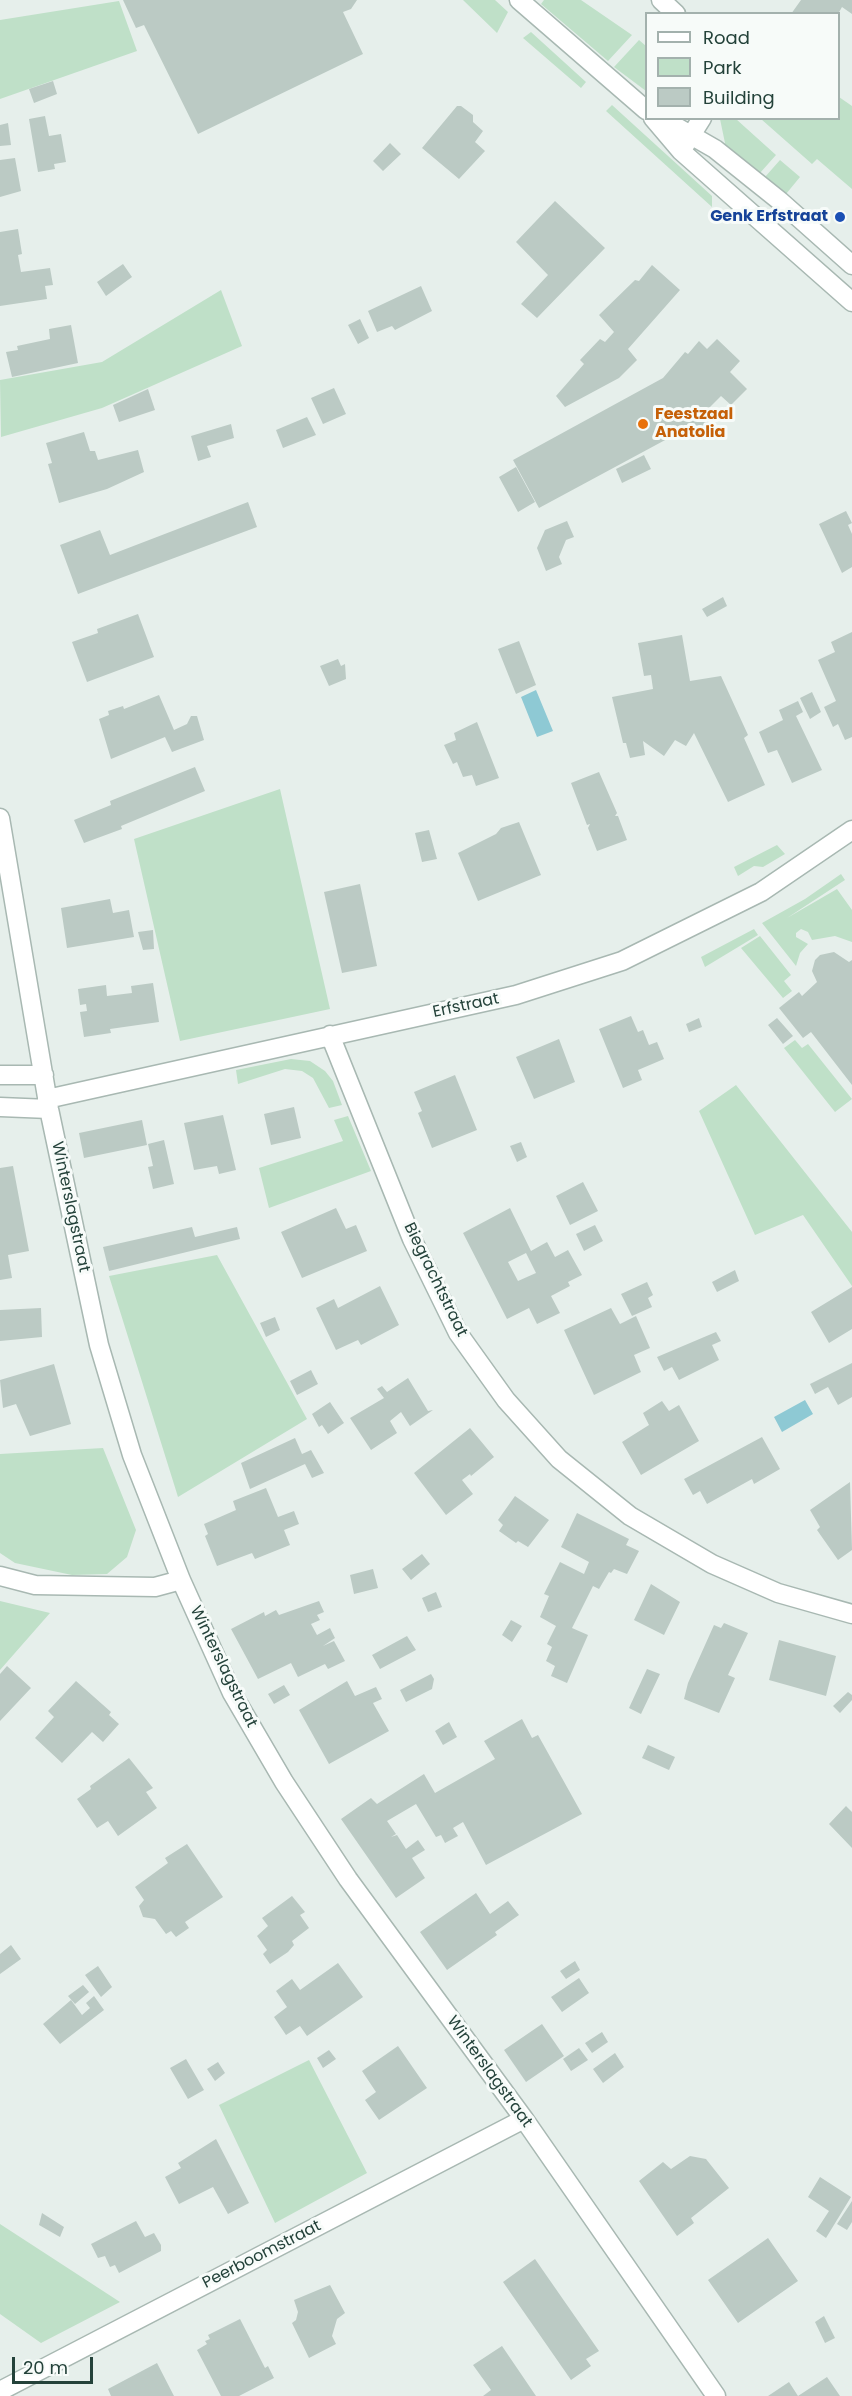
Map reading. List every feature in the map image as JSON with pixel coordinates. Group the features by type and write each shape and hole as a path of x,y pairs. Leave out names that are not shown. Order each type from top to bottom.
{"street":[{"path":"519,0 645,109"},
{"path":"661,0 674,12"},
{"path":"655,120 681,151 852,302"},
{"path":"666,120 715,149 780,201 852,266"},
{"path":"681,151 701,120"},
{"name":"Winterslagstraat","path":"0,818 48,1104 99,1345 132,1455 181,1580 232,1693 284,1782 348,1880 524,2119 716,2396"},
{"name":"Erfstraat","path":"0,1107 48,1104 330,1035 516,995 622,961 735,906 852,830"},
{"name":"Biegrachtstraat","path":"330,1035 412,1239 458,1333 514,1409 559,1459 630,1516 730,1572 778,1593 852,1614"},
{"path":"0,1075 44,1075"},
{"path":"0,1576 47,1585 155,1587 181,1580"},
{"name":"Peerboomstraat","path":"0,2391 524,2119"}],"green space":[{"path":"463,0 495,0 508,12 497,33"},
{"path":"544,0 581,0 632,35 608,61 541,4"},
{"path":"119,1 137,51 0,99 0,20"},
{"path":"531,32 586,82 581,88 523,38"},
{"path":"639,40 645,45 645,90 614,67"},
{"path":"840,98 852,106 852,189 817,159 812,164 762,120 840,120"},
{"path":"612,105 712,196 712,207 606,111"},
{"path":"720,120 737,120 776,155 760,173 722,146 725,143"},
{"path":"780,160 800,177 786,194 765,177"},
{"path":"221,290 242,346 102,408 1,437 0,380 102,362"},
{"path":"280,789 330,1009 180,1041 134,839"},
{"path":"777,845 785,854 763,867 754,866 738,876 734,867"},
{"path":"841,874 845,880 787,918 837,889 852,910 852,942 835,936 812,940 808,932 801,929 796,933 796,937 808,944 800,953 796,966 762,923 805,899"},
{"path":"754,929 758,935 705,967 701,957"},
{"path":"760,936 791,975 784,981 792,991 783,998 741,948"},
{"path":"795,1040 802,1048 808,1044 852,1099 835,1112 784,1048"},
{"path":"291,1059 310,1061 325,1071 333,1081 342,1105 329,1108 313,1078 302,1071 285,1069 238,1084 236,1070"},
{"path":"736,1085 852,1232 852,1286 803,1215 755,1235 699,1111"},
{"path":"348,1116 371,1171 269,1208 259,1168 343,1141 334,1120"},
{"path":"217,1255 307,1419 178,1497 109,1276"},
{"path":"103,1448 136,1530 127,1557 107,1574 72,1575 15,1563 0,1553 0,1454"},
{"path":"0,1601 50,1613 0,1670"},
{"path":"309,2060 367,2173 275,2223 219,2105"},
{"path":"0,2224 120,2302 41,2343 0,2314"}],"water":[{"path":"536,690 553,731 537,737 521,697"},
{"path":"805,1400 813,1414 782,1432 774,1417"}],"building":[{"path":"123,0 357,0 351,9 343,12 363,54 198,134 144,25 136,28"},
{"path":"801,0 852,0 852,14 842,7 839,12 792,12"},
{"path":"53,81 57,94 34,103 29,89"},
{"path":"457,106 461,106 473,115 473,122 483,131 475,142 485,151 459,179 422,148"},
{"path":"45,116 49,136 61,134 66,162 54,164 55,169 38,172 29,119"},
{"path":"8,123 11,145 0,146 0,125"},
{"path":"390,143 401,154 383,171 373,161"},
{"path":"15,158 21,191 0,197 0,160"},
{"path":"555,201 605,248 537,318 521,304 548,275 516,242"},
{"path":"18,229 22,254 18,255 21,272 50,268 53,285 45,286 47,299 0,306 0,232"},
{"path":"123,264 132,277 106,296 97,282"},
{"path":"652,265 680,290 628,349 637,360 619,378 565,407 556,396 584,364 580,360 600,339 605,342 614,332 599,315 635,280 639,281"},
{"path":"421,286 432,311 395,330 392,326 377,332 368,311"},
{"path":"360,319 369,338 358,344 348,325"},
{"path":"71,325 78,363 12,377 6,352 18,350 17,346 50,339 49,329"},
{"name":"Feestzaal Anatolia","path":"717,339 740,361 730,372 747,389 731,405 721,396 702,415 709,423 700,432 693,425 539,508 513,460 663,378 685,352 688,354 699,341 707,349"},
{"path":"334,388 346,414 323,424 311,398"},
{"path":"148,389 155,410 119,422 113,405"},
{"path":"307,417 316,435 283,448 276,430"},
{"path":"231,424 234,438 207,446 211,457 198,461 191,436"},
{"path":"84,432 90,451 95,451 98,460 138,450 144,472 107,489 59,503 48,464 52,463 46,443"},
{"path":"644,455 651,469 622,483 616,469"},
{"path":"516,467 535,502 518,512 499,477"},
{"path":"248,502 257,527 78,594 60,545 100,530 110,555"},
{"path":"846,511 852,523 848,525 852,534 852,567 842,573 819,524"},
{"path":"567,521 574,537 566,540 559,557 562,564 546,571 537,548 545,530"},
{"path":"723,597 727,606 707,617 702,609"},
{"path":"138,614 154,657 87,682 72,642 98,633 97,629"},
{"path":"852,632 852,737 845,740 838,724 833,727 824,707 836,701 818,660 835,652 831,642"},
{"path":"682,635 690,681 721,676 748,735 744,738 765,785 728,802 694,733 686,746 675,740 664,756 643,741 645,755 630,758 626,743 623,743 612,697 653,689 651,675 644,676 638,643"},
{"path":"519,641 536,685 516,694 498,649"},
{"path":"338,659 341,666 345,664 346,679 329,686 320,666"},
{"path":"812,692 821,712 810,719 800,698"},
{"path":"159,695 174,730 187,724 191,716 197,716 204,740 172,752 165,737 111,759 99,719 109,715 108,711 123,706 124,709"},
{"path":"798,701 803,712 796,716 822,770 792,783 777,750 768,753 759,732 783,720 779,710"},
{"path":"477,722 499,778 476,786 472,775 463,777 457,762 453,764 444,745 456,740 454,733"},
{"path":"195,767 205,791 121,826 122,829 84,843 74,820 111,805 110,801"},
{"path":"599,772 617,813 615,816 618,816 627,840 597,851 588,828 590,824 587,825 571,783"},
{"path":"519,822 541,875 478,901 458,853 496,834 501,828"},
{"path":"429,830 437,859 422,862 415,833"},
{"path":"360,884 377,966 342,973 324,892"},
{"path":"110,899 113,913 129,910 134,937 67,948 61,908"},
{"path":"153,930 154,949 143,950 138,932"},
{"path":"834,952 849,962 852,960 852,1085 811,1032 803,1038 779,1008 799,992 802,996 817,982 812,971 815,960 820,955"},
{"path":"153,983 159,1022 110,1029 111,1033 84,1037 80,1012 87,1011 86,1004 80,1005 78,989 106,985 107,996 132,993 131,986"},
{"path":"631,1016 638,1032 643,1030 649,1045 657,1042 664,1059 638,1070 642,1080 623,1088 599,1029"},
{"path":"699,1018 702,1027 689,1032 686,1024"},
{"path":"777,1018 793,1036 783,1044 768,1025"},
{"path":"559,1039 575,1082 534,1099 516,1057"},
{"path":"455,1075 477,1130 432,1148 418,1113 422,1111 414,1092"},
{"path":"294,1107 301,1138 271,1145 264,1114"},
{"path":"223,1115 236,1170 219,1174 217,1166 194,1170 184,1123"},
{"path":"142,1120 147,1145 84,1158 79,1133"},
{"path":"164,1140 174,1184 153,1189 148,1167 153,1166 148,1144"},
{"path":"521,1142 527,1157 517,1162 510,1146"},
{"path":"13,1166 29,1251 8,1255 12,1278 0,1280 0,1168"},
{"path":"583,1182 598,1211 570,1225 556,1196"},
{"path":"336,1208 346,1229 356,1225 367,1251 302,1278 281,1232"},
{"path":"510,1208 531,1251 547,1242 555,1257 568,1250 582,1275 568,1282 570,1286 551,1296 560,1313 537,1324 529,1308 507,1319 463,1233","holes":["526,1253 536,1273 518,1281 508,1262"]},
{"path":"595,1225 603,1241 584,1251 576,1234"},
{"path":"192,1227 195,1237 237,1227 240,1239 109,1271 103,1247"},
{"path":"735,1270 739,1281 717,1292 712,1282"},
{"path":"647,1282 653,1295 648,1298 652,1307 632,1316 621,1294"},
{"path":"380,1286 399,1325 361,1345 358,1340 336,1350 316,1308 334,1299 338,1308"},
{"path":"852,1287 852,1329 829,1343 811,1312"},
{"path":"41,1308 42,1337 0,1341 0,1310"},
{"path":"611,1308 620,1324 636,1316 650,1348 634,1355 641,1372 594,1395 564,1330"},
{"path":"275,1317 280,1330 266,1337 260,1323"},
{"path":"716,1332 721,1341 712,1345 719,1360 679,1380 672,1367 664,1371 657,1357"},
{"path":"852,1363 852,1397 838,1405 828,1387 815,1394 810,1384"},
{"path":"54,1364 71,1424 30,1436 16,1404 3,1408 0,1380"},
{"path":"311,1370 318,1384 297,1395 290,1381"},
{"path":"408,1378 428,1411 433,1410 410,1426 401,1412 390,1421 397,1433 371,1450 350,1418 384,1398 377,1389 382,1386 387,1392"},
{"path":"662,1401 669,1411 679,1405 699,1441 641,1475 622,1442 649,1425 643,1413"},
{"path":"330,1402 344,1423 328,1434 322,1425 319,1427 312,1414"},
{"path":"470,1428 494,1457 471,1476 470,1474 462,1480 473,1494 446,1515 414,1473"},
{"path":"762,1437 780,1469 754,1484 752,1479 707,1504 700,1491 693,1495 684,1479"},
{"path":"295,1438 302,1454 311,1450 324,1473 312,1478 305,1464 250,1489 241,1463"},
{"path":"850,1482 852,1550 838,1560 817,1530 820,1527 810,1510"},
{"path":"266,1488 278,1517 294,1511 299,1524 284,1530 290,1545 255,1559 252,1553 217,1566 205,1536 208,1534 204,1524 236,1510 233,1501"},
{"path":"515,1496 549,1520 528,1547 518,1541 516,1543 499,1531 503,1525 498,1520"},
{"path":"577,1513 629,1539 626,1545 639,1551 627,1574 614,1569 611,1573 609,1572 599,1589 593,1586 572,1628 588,1635 567,1683 551,1676 555,1666 546,1661 552,1647 547,1644 556,1626 540,1617 549,1596 544,1594 560,1562 584,1574 589,1562 561,1547"},
{"path":"422,1554 430,1564 411,1580 402,1569"},
{"path":"373,1569 378,1588 354,1594 350,1575"},
{"path":"651,1584 680,1602 664,1635 634,1620"},
{"path":"436,1592 442,1607 428,1612 422,1598"},
{"path":"319,1601 324,1612 317,1615 320,1620 311,1624 317,1635 330,1628 335,1638 323,1646 334,1641 345,1661 328,1669 325,1664 298,1677 291,1663 258,1679 231,1629 264,1612 265,1616 276,1610 279,1615"},
{"path":"511,1620 522,1626 512,1642 502,1635"},
{"path":"724,1623 748,1633 728,1675 735,1678 719,1713 684,1699 688,1683 714,1625 721,1628"},
{"path":"407,1636 416,1650 380,1669 372,1655"},
{"path":"779,1640 836,1656 826,1696 769,1680"},
{"path":"7,1666 31,1688 0,1721 0,1674"},
{"path":"647,1669 660,1674 641,1714 629,1708"},
{"path":"431,1674 434,1679 432,1689 406,1702 400,1690"},
{"path":"76,1681 111,1712 109,1715 119,1724 103,1742 92,1732 62,1763 35,1738 54,1717 48,1711"},
{"path":"347,1681 355,1696 376,1687 382,1699 373,1703 389,1731 329,1764 299,1710"},
{"path":"284,1685 290,1695 274,1704 268,1694"},
{"path":"848,1692 852,1695 852,1700 840,1713 833,1706"},
{"path":"522,1719 532,1738 538,1735 582,1814 486,1865 463,1822 453,1828 458,1836 445,1843 441,1835 436,1837 416,1804 387,1821 396,1834 391,1837 397,1835 406,1849 418,1840 425,1850 412,1858 425,1878 396,1898 341,1819 371,1798 377,1804 424,1774 435,1793 495,1759 484,1741"},
{"path":"449,1722 457,1737 443,1745 435,1731"},
{"path":"648,1745 675,1757 669,1770 642,1758"},
{"path":"129,1758 153,1788 146,1792 157,1808 118,1836 108,1821 97,1828 77,1799 91,1789 90,1786"},
{"path":"846,1806 852,1812 852,1848 829,1824"},
{"path":"187,1844 223,1897 185,1922 189,1928 176,1937 171,1931 166,1934 155,1919 143,1917 139,1906 144,1900 135,1887 168,1863 165,1858"},
{"path":"476,1893 490,1914 508,1901 519,1915 495,1932 497,1935 447,1970 420,1932"},
{"path":"292,1896 305,1912 300,1915 309,1928 292,1941 294,1945 288,1952 270,1964 263,1954 267,1950 257,1936 268,1926 262,1918"},
{"path":"11,1945 21,1959 0,1974 0,1954"},
{"path":"575,1961 580,1970 566,1979 560,1971"},
{"path":"338,1963 363,1997 307,2036 300,2026 286,2035 274,2017 287,2007 276,1991 292,1979 300,1990"},
{"path":"98,1966 112,1987 101,1997 85,1975"},
{"path":"579,1978 589,1993 562,2012 551,1997"},
{"path":"83,1985 89,1992 75,2004 68,1996"},
{"path":"94,1996 104,2010 60,2044 43,2024 71,2000 82,2015 90,2008 86,2003"},
{"path":"542,2024 564,2056 526,2082 504,2050"},
{"path":"602,2032 608,2042 592,2053 585,2043"},
{"path":"398,2046 427,2088 379,2120 365,2100 376,2092 362,2071"},
{"path":"579,2048 588,2060 571,2071 563,2059"},
{"path":"329,2050 336,2059 323,2068 317,2058"},
{"path":"615,2053 624,2067 603,2083 593,2069"},
{"path":"186,2059 204,2090 188,2099 170,2068"},
{"path":"218,2062 225,2073 215,2081 207,2069"},
{"path":"216,2139 249,2203 228,2214 213,2187 179,2204 165,2177 181,2168 178,2163"},
{"path":"690,2156 706,2159 729,2188 691,2218 694,2223 677,2236 639,2181 663,2162 671,2169"},
{"path":"820,2177 851,2197 826,2238 816,2231 829,2211 808,2197"},
{"path":"852,2201 852,2222 847,2230 837,2224"},
{"path":"42,2213 64,2227 60,2237 39,2225"},
{"path":"136,2221 145,2237 154,2233 161,2245 161,2251 119,2273 115,2265 110,2267 105,2256 98,2258 91,2244"},
{"path":"768,2238 798,2281 738,2323 708,2280"},
{"path":"535,2259 599,2351 586,2359 591,2366 571,2380 503,2282"},
{"path":"330,2285 345,2313 337,2319 332,2336 336,2344 309,2358 292,2323 296,2320 298,2312 294,2300"},
{"path":"824,2316 835,2338 825,2343 815,2322"},
{"path":"240,2319 265,2368 268,2366 274,2378 239,2396 221,2396 197,2350 207,2344 205,2341 210,2339 208,2335"},
{"path":"502,2346 536,2396 483,2396 491,2390 473,2365"},
{"path":"157,2363 174,2396 111,2396 108,2389"},
{"path":"827,2377 840,2396 798,2396"},
{"path":"789,2382 798,2396 768,2396"}],"place":[{"name":"Genk Erfstraat","path":"840,217"},
{"name":"Feestzaal Anatolia","path":"643,424"}]}
